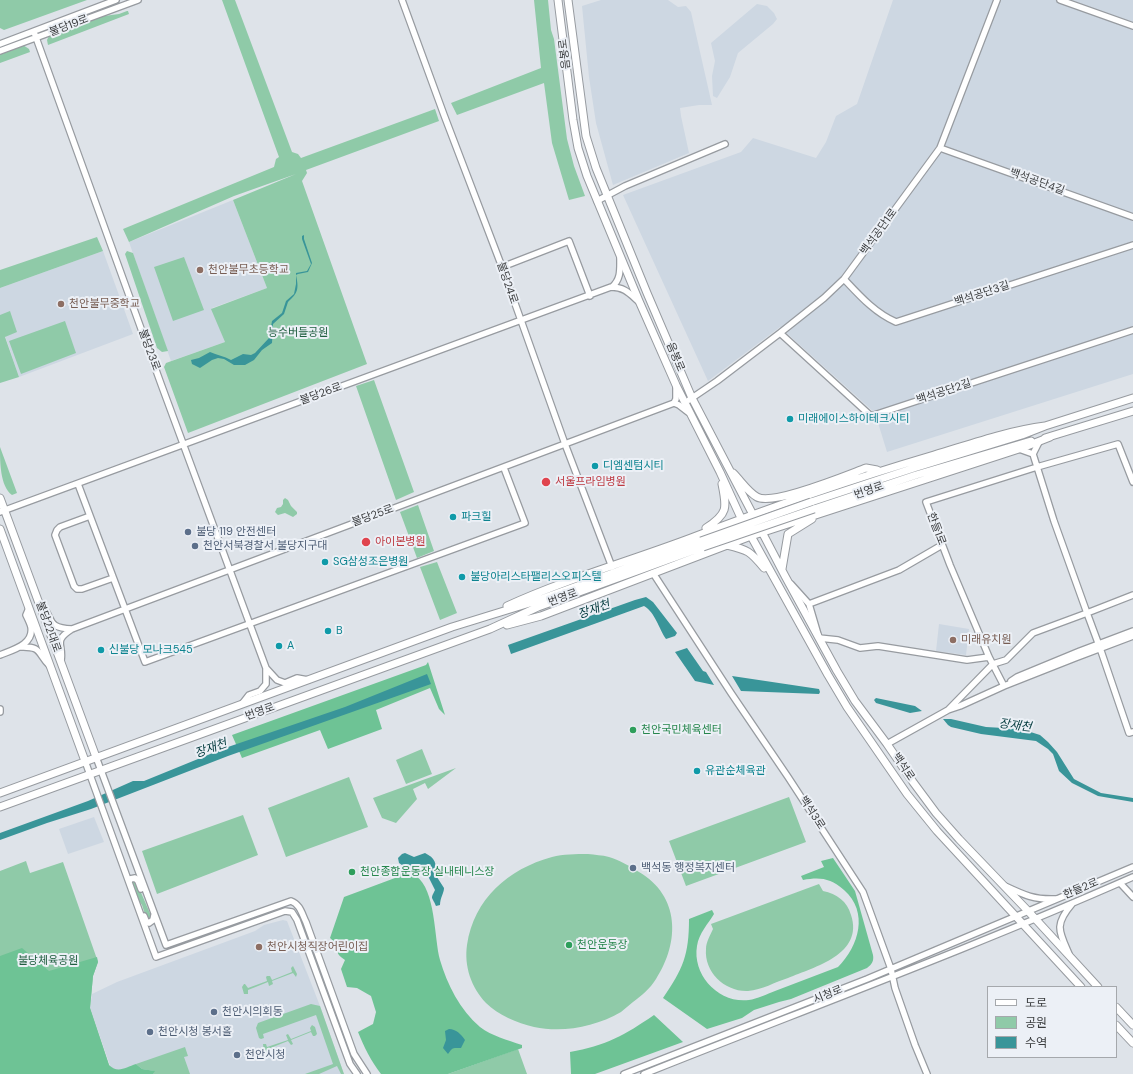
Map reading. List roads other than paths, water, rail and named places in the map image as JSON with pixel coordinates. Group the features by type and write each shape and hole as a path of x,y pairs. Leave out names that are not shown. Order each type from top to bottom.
{"main road":[{"name":"음봉로","path":"558,0 573,120 578,148 597,201 638,301 676,386 720,472 741,518"},
{"name":"음봉로","path":"568,0 586,136 606,196 692,398 753,514"},
{"name":"번영로","path":"0,807 90,773 490,629 538,607 811,502 1133,398"},
{"name":"번영로","path":"0,793 485,616 533,602 702,544 817,511 923,472 1020,443 1050,437 1133,411"},
{"path":"485,616 536,592 612,567 741,518 797,499 880,471 1017,430 1045,426"},
{"path":"490,629 541,616 726,545 804,519 817,511 1019,449 1050,437"},
{"path":"728,468 752,494 759,498 769,499 787,496 866,468 880,471"},
{"path":"690,538 719,520 722,516 726,506 720,472"},
{"name":"불당22대로","path":"0,498 2,512 39,603 96,757"},
{"path":"797,499 793,503 792,511 797,517 804,519"},
{"path":"783,573 788,534 817,511"},
{"name":"백석로","path":"753,514 783,573 855,701 913,782 936,813 959,839 1035,918 1097,986"},
{"name":"백석로","path":"741,518 847,707 907,794 937,831 1080,986"},
{"path":"717,527 724,529 728,534 730,541 726,545"},
{"name":"불당22대로","path":"0,529 85,761"},
{"path":"726,545 752,553 775,581"},
{"path":"1117,1008 1133,1025"},
{"path":"1117,1025 1133,1043"}],"street":[{"name":"불당19로","path":"0,44 116,0"},
{"name":"불당19로","path":"0,51 138,0"},
{"name":"불당24로","path":"402,0 444,116 502,267 565,444 612,567"},
{"name":"백석공단1로","path":"684,402 717,381 780,333 824,298 844,279 940,148 997,0"},
{"path":"1060,0 1133,26"},
{"name":"불당23로","path":"34,32 266,668"},
{"path":"597,201 625,186 725,144"},
{"name":"백석공단4길","path":"940,148 1133,216"},
{"path":"502,267 570,241 590,296"},
{"name":"백석공단3길","path":"844,279 872,308 896,322 1133,244"},
{"path":"611,287 617,283 620,277 620,256"},
{"path":"611,287 619,287 626,290 638,301"},
{"name":"불당26로","path":"2,512 611,287"},
{"name":"백석공단2길","path":"780,333 872,416 1133,330"},
{"path":"676,386 676,399 674,403 690,414"},
{"name":"불당25로","path":"72,629 124,608 504,468 674,403"},
{"path":"1039,442 1033,454 1054,521 1129,733 1133,732"},
{"path":"1037,467 1118,444 1133,480"},
{"path":"1019,449 1033,454"},
{"name":"한들1로","path":"1004,686 989,657 942,545 926,502 1037,467"},
{"path":"78,484 145,662 525,523 504,468"},
{"path":"90,516 60,527 57,530 56,535 74,586 77,589 82,589 113,578"},
{"path":"809,604 899,570 942,545"},
{"name":"백석3로","path":"653,573 863,892 891,969 895,988 915,1046 927,1074"},
{"path":"783,573 809,604 819,638 838,640 860,648 878,646 967,660 989,657"},
{"path":"948,710 992,664 1006,660 1033,633 1133,595"},
{"path":"39,603 45,608 50,622 53,625 61,629 72,629"},
{"path":"20,647 31,635 31,627 26,615 29,608"},
{"path":"61,663 62,654 59,647 60,641 64,634 72,629"},
{"path":"887,744 948,710 1133,631"},
{"path":"1099,646 1133,636"},
{"path":"0,655 20,647 30,646 37,649 42,655 44,661 51,667"},
{"path":"266,668 277,680 285,682 297,678 308,680"},
{"path":"241,705 249,695 260,691 266,684 266,668"},
{"path":"96,757 166,945 291,901 296,902 300,907 306,922 354,1054 367,1074"},
{"path":"85,761 156,958 285,912 292,912 302,934 350,1064 357,1074"},
{"name":"한들2로","path":"1029,912 1133,867"},
{"name":"한들2로","path":"1035,918 1133,877"},
{"path":"129,882 131,878 137,879 144,894 148,898"},
{"path":"1120,883 1133,897"},
{"path":"1002,884 1021,894 1040,900 1060,899"},
{"path":"136,903 141,906 146,921 152,922 154,915"},
{"path":"1070,956 1060,933 1060,922 1064,913 1073,903"},
{"name":"시청로","path":"624,1074 891,969 1029,912"},
{"name":"시청로","path":"644,1074 651,1073 1035,918"},
{"path":"648,1065 651,1073"}],"water":[{"path":"304,235 312,263 308,272 296,275 296,273 307,271 311,264 302,239 302,236"},
{"path":"296,275 296,293 288,302 284,314 273,324 272,343 262,350 254,360 245,365 234,365 224,359 218,358 200,368 192,364 191,360 199,358 210,352 231,360 243,354 251,355 255,353 269,338 272,321 282,313 286,301 294,294"},
{"path":"646,597 653,602 677,633 675,636 666,639 654,616 644,606 511,654 508,645"},
{"path":"687,648 703,671 706,672 714,685 695,681 675,652"},
{"path":"427,674 431,684 228,756 91,809 0,840 0,833 88,801 133,781 144,781 225,748 345,707"},
{"path":"732,676 819,689 820,692 819,694 741,691"},
{"path":"876,698 915,706 922,711 910,713 876,703 874,700"},
{"path":"943,719 951,719 986,727 1021,729 1040,735 1057,752 1074,779 1101,793 1133,798 1133,802 1098,796 1072,783 1059,771 1053,754 1036,741 981,734 951,727"},
{"path":"405,853 414,857 425,853 433,859 436,867 435,874 444,888 440,905 436,906 432,897 435,890 425,870 422,867 405,867 399,863 398,858"},
{"path":"449,1029 458,1032 465,1040 461,1048 453,1048 448,1054 443,1048 446,1040 445,1031"}],"place":[{"name":"천안불무초등학교","path":"200,270"},
{"name":"천안불무중학교","path":"61,304"},
{"name":"미래에이스하이테크시티","path":"790,419"},
{"name":"디엠센텀시티","path":"595,466"},
{"name":"서울프라임병원","path":"546,482"},
{"name":"파크힐","path":"453,517"},
{"name":"불당 119 안전센터","path":"188,532"},
{"name":"아이본병원","path":"366,542"},
{"name":"천안서북경찰서 불당지구대","path":"195,546"},
{"name":"SG삼성조은병원","path":"325,562"},
{"name":"불당아리스타팰리스오피스텔","path":"462,577"},
{"name":"B","path":"328,631"},
{"name":"미래유치원","path":"953,640"},
{"name":"A","path":"279,646"},
{"name":"신불당 모나크545","path":"101,650"},
{"name":"천안국민체육센터","path":"633,730"},
{"name":"유관순체육관","path":"697,771"},
{"name":"백석동 행정복지센터","path":"633,868"},
{"name":"천안종합운동장 실내테니스장","path":"352,872"},
{"name":"천안운동장","path":"569,945"},
{"name":"천안시청직장어린이집","path":"259,947"},
{"name":"천안시의회동","path":"214,1012"},
{"name":"천안시청 봉서홀","path":"150,1032"},
{"name":"천안시청","path":"237,1055"}],"park label":[{"name":"능수버들공원","path":"298,333"},
{"name":"불당체육공원","path":"48,961"}],"water label":[{"name":"장재천","path":"594,610"},
{"name":"장재천","path":"1015,726"},
{"name":"장재천","path":"211,749"}]}
